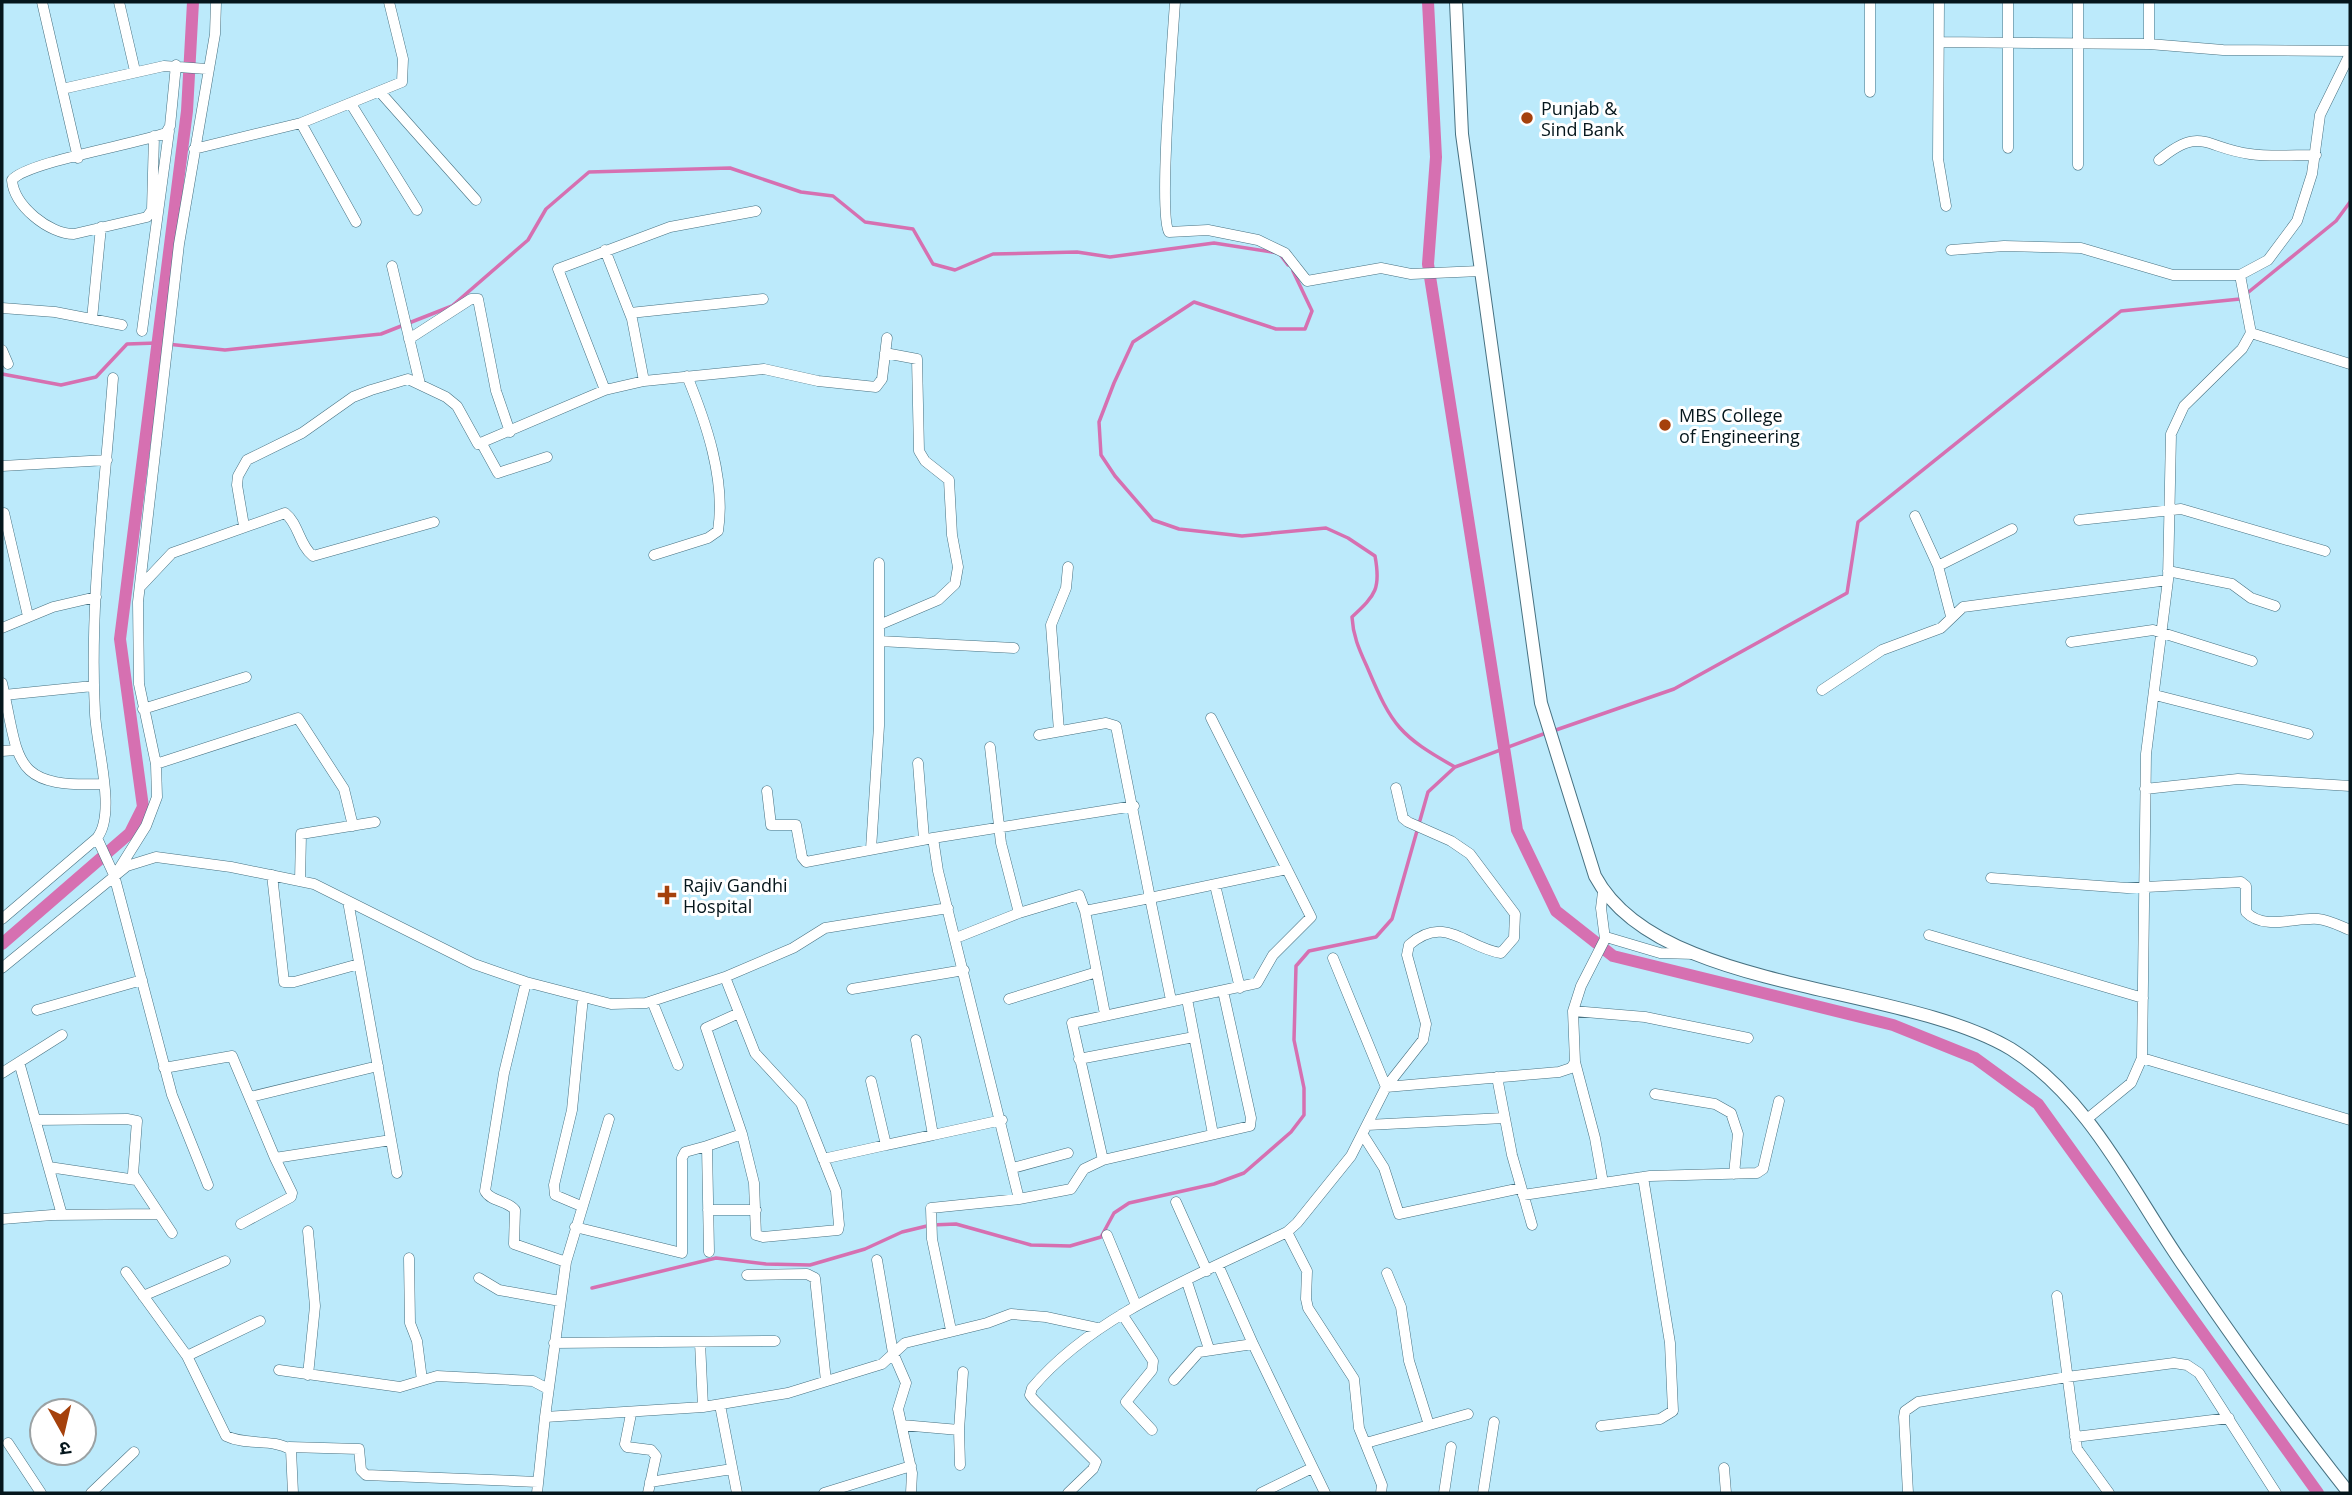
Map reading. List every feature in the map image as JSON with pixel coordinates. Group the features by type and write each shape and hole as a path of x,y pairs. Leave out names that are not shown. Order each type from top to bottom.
{"street":[{"path":"42,2 78,158"},
{"path":"119,2 135,71"},
{"path":"114,876 153,812 158,781 143,709 138,657 139,587 203,68 215,34 216,2"},
{"path":"194,149 301,123 396,87 404,78 403,59 389,2"},
{"path":"1175,2 1166,165 1167,230 1220,231 1258,240 1285,253 1307,281 1381,268 1411,274 1480,271"},
{"path":"1456,2 1462,134 1541,703 1555,755 1595,876 1603,892 1634,922 1699,954 1789,981 1960,1025 2011,1049 2036,1068 2087,1119 2180,1261 2347,1488"},
{"path":"1870,2 1870,92"},
{"path":"1939,2 1938,159 1946,206"},
{"path":"2008,2 2008,148"},
{"path":"2078,2 2078,165"},
{"path":"2149,2 2149,44"},
{"path":"1939,42 2149,44 2223,50 2350,53 2323,107 2308,194 2287,238 2268,260 2239,279 2173,275 2081,248 2004,247 1951,250"},
{"path":"62,89 135,71 179,65 203,68"},
{"path":"142,331 179,65"},
{"path":"380,92 476,200"},
{"path":"351,104 417,210"},
{"path":"301,123 356,222"},
{"path":"154,136 150,215 64,233 26,210 14,192 12,180 19,174 55,161 78,158 169,131"},
{"path":"2158,160 2178,145 2202,141 2251,155 2316,155"},
{"path":"605,390 557,272 560,266 690,222 756,211"},
{"path":"92,319 101,227"},
{"path":"605,250 630,313 643,381"},
{"path":"392,265 420,384"},
{"path":"2087,1119 2131,1083 2142,1058 2146,754 2168,575 2171,434 2184,406 2242,349 2251,333 2249,311 2239,279"},
{"path":"408,336 471,299 478,299 496,391 510,432"},
{"path":"630,313 763,299"},
{"path":"2,309 36,310 122,325"},
{"path":"2251,333 2350,364"},
{"path":"244,526 237,476 247,460 302,433 362,393 402,380 420,384 452,401 475,442 482,444 605,390 643,381 764,369 818,380 876,387 882,379 887,338"},
{"path":"2,350 8,364"},
{"path":"879,625 938,600 955,583 958,567 952,535 949,480 925,460 919,451 917,359 885,353"},
{"path":"654,555 708,538 718,531 713,458 704,421 687,376"},
{"path":"2,919 99,842 107,816 93,686 96,597 113,378"},
{"path":"482,444 498,473 547,457"},
{"path":"2,466 107,460"},
{"path":"2079,520 2168,509 2201,514 2325,551"},
{"path":"4,513 29,617"},
{"path":"139,587 172,553 285,513 292,519 306,550 313,556 434,522"},
{"path":"1915,516 1938,566 1951,616"},
{"path":"1938,566 2012,529"},
{"path":"870,849 879,726 879,563"},
{"path":"1059,731 1051,625 1066,588 1068,566"},
{"path":"1822,690 1882,650 1935,631 1959,608 1971,605 2168,575 2232,584 2251,598 2275,606"},
{"path":"2,628 61,604 96,597"},
{"path":"2071,642 2161,631 2252,662"},
{"path":"879,641 1014,648"},
{"path":"143,709 246,677"},
{"path":"2,683 16,750 29,772 43,780 70,785 103,784"},
{"path":"4,695 93,686"},
{"path":"2155,695 2308,734"},
{"path":"156,764 299,718 344,789 353,826"},
{"path":"1102,1160 1072,1023 1257,983 1273,955 1311,917 1211,718"},
{"path":"1039,735 1106,723 1116,726 1171,1000"},
{"path":"990,747 998,829 1019,914"},
{"path":"2,751 16,750"},
{"path":"918,763 929,839 1002,1120 1019,1199"},
{"path":"2145,789 2238,779 2350,786"},
{"path":"1068,1493 1093,1469 1096,1462 1030,1395 1037,1382 1097,1328 1136,1305 1287,1232 1346,1161 1386,1087 1420,1046 1426,1024 1408,955 1409,945 1430,932 1447,932 1501,953 1509,946 1516,928 1511,907 1470,854 1451,841 1403,818 1396,788"},
{"path":"767,791 771,825 796,825 803,861 1134,806"},
{"path":"300,881 301,834 375,822"},
{"path":"99,842 114,876 164,1068 208,1185"},
{"path":"2,968 114,876 135,862 156,857 300,881 348,901 474,964 526,982 622,1006 652,1001 725,977 793,948 833,926 948,908"},
{"path":"1085,911 1287,870"},
{"path":"272,875 284,982 294,982 359,964"},
{"path":"1991,878 2082,886 2146,888 2241,882 2246,886 2245,908 2251,917 2283,923 2323,919 2350,930"},
{"path":"1215,885 1240,988"},
{"path":"1603,892 1601,912 1605,939 1573,1011 1575,1062 1595,1138 1603,1183"},
{"path":"956,938 1079,895 1085,911 1105,1014"},
{"path":"348,901 397,1173"},
{"path":"1929,935 2143,998"},
{"path":"1605,939 1660,953 1699,954"},
{"path":"1333,958 1386,1087"},
{"path":"852,989 964,970"},
{"path":"1009,999 1097,972"},
{"path":"725,977 755,1053 801,1103 836,1191 838,1230 759,1238 756,1231 754,1183 742,1134 706,1028 739,1013"},
{"path":"37,1010 142,980"},
{"path":"526,982 504,1073 485,1191 487,1195 509,1203 515,1210 514,1244 566,1262"},
{"path":"951,1330 930,1208 1019,1199 1071,1189 1084,1169 1102,1160 1248,1128 1251,1124 1223,991"},
{"path":"581,1206 555,1195 554,1185 573,1102 583,997"},
{"path":"1187,999 1213,1134"},
{"path":"652,1001 678,1065"},
{"path":"1573,1011 1656,1018 1748,1038"},
{"path":"2,1073 62,1035"},
{"path":"1079,1059 1195,1037"},
{"path":"916,1040 933,1135"},
{"path":"164,1068 232,1056 292,1193 291,1197 241,1224"},
{"path":"2142,1058 2350,1120"},
{"path":"19,1062 62,1215"},
{"path":"1386,1087 1550,1074 1567,1070 1575,1062"},
{"path":"250,1097 378,1066"},
{"path":"1497,1077 1504,1118 1532,1225"},
{"path":"871,1081 886,1145"},
{"path":"1654,1094 1715,1104 1731,1113 1738,1134 1734,1174"},
{"path":"1365,1130 1384,1168 1399,1214 1522,1192 1643,1177 1752,1174 1763,1169 1779,1101"},
{"path":"1365,1130 1504,1118"},
{"path":"537,1493 566,1262 609,1119"},
{"path":"35,1120 136,1121 138,1134 133,1162 136,1180 172,1233"},
{"path":"823,1159 1002,1120"},
{"path":"575,1227 682,1253 682,1158 685,1152 742,1134"},
{"path":"275,1158 391,1140"},
{"path":"707,1146 709,1252"},
{"path":"1013,1168 1068,1153"},
{"path":"49,1167 136,1180"},
{"path":"1601,1426 1660,1419 1673,1411 1670,1343 1643,1177"},
{"path":"1176,1202 1207,1272"},
{"path":"708,1210 756,1210"},
{"path":"2,1219 159,1214"},
{"path":"308,1231 315,1306 308,1375"},
{"path":"1287,1232 1307,1271 1308,1308 1354,1379 1358,1423 1382,1485 1381,1493"},
{"path":"1107,1235 1136,1305"},
{"path":"409,1258 410,1322 417,1341 422,1380"},
{"path":"877,1260 893,1353 906,1384 898,1406 911,1466 911,1493"},
{"path":"144,1296 225,1261"},
{"path":"1218,1265 1325,1493"},
{"path":"126,1272 187,1356 226,1436 234,1440 289,1447 359,1449 361,1470 366,1475 538,1482"},
{"path":"1387,1273 1401,1307 1409,1361 1429,1426"},
{"path":"747,1275 807,1274 815,1278 826,1381"},
{"path":"479,1278 499,1290 561,1295"},
{"path":"1187,1282 1209,1349"},
{"path":"2057,1296 2075,1437 2082,1456 2109,1493"},
{"path":"545,1417 631,1414 703,1407 788,1393 882,1364 905,1343 1017,1313 1097,1328"},
{"path":"1122,1314 1153,1361 1152,1370 1126,1402 1152,1430"},
{"path":"187,1356 260,1321"},
{"path":"554,1343 775,1340"},
{"path":"700,1342 703,1407"},
{"path":"1174,1381 1190,1359 1209,1349 1253,1344"},
{"path":"1908,1493 1903,1431 1905,1411 1910,1406 1930,1397 2174,1363 2187,1365 2199,1373 2276,1493"},
{"path":"279,1370 400,1387 437,1376 533,1381 548,1389"},
{"path":"960,1465 958,1430 963,1372"},
{"path":"720,1405 737,1493"},
{"path":"631,1414 625,1444 627,1447 655,1452 649,1488 732,1469"},
{"path":"1366,1443 1468,1414"},
{"path":"2075,1437 2229,1418"},
{"path":"1483,1493 1494,1422"},
{"path":"902,1425 958,1430"},
{"path":"8,1443 41,1493"},
{"path":"289,1447 293,1493"},
{"path":"1444,1493 1451,1447"},
{"path":"90,1493 134,1452"},
{"path":"824,1493 911,1466"},
{"path":"1261,1493 1312,1468"},
{"path":"1724,1468 1726,1493"}],"waterway":[{"path":"2,944 130,833 143,807 120,639 187,111 193,2"},
{"path":"1428,2 1436,157 1428,264 1517,830 1556,911 1613,956 1893,1025 1975,1058 2038,1104 2318,1493"},
{"path":"2,374 61,385 96,377 127,344 157,343 225,350 381,334 452,306 528,240 546,209 589,172 730,168 801,192 833,196 865,222 913,229 933,264 955,270 993,254 1077,252 1110,257 1214,243 1279,253 1288,265"},
{"path":"1553,731 1674,689 1847,593 1858,522 2121,311 2240,299 2336,221 2350,202"},
{"path":"1293,271 1312,311 1305,329 1276,329 1194,302 1133,342 1099,422 1101,455 1115,476 1153,520 1179,529 1242,536 1326,528 1348,538 1375,556 1375,590 1367,603 1352,617 1360,650 1384,704 1400,728 1422,747 1455,767"},
{"path":"592,1288 716,1258 766,1264 810,1265 865,1249 902,1232 931,1225 956,1224 1031,1245 1070,1246 1101,1237 1114,1213 1129,1203 1214,1184 1244,1173 1291,1132 1304,1115 1304,1088 1294,1040 1296,966 1309,951 1376,937 1392,919 1428,792 1455,767 1546,733"}],"place":[{"name":"Punjab & Sind Bank","path":"1527,118"},
{"name":"MBS College of Engineering","path":"1665,425"},
{"name":"Rajiv Gandhi Hospital","path":"667,895"}]}
